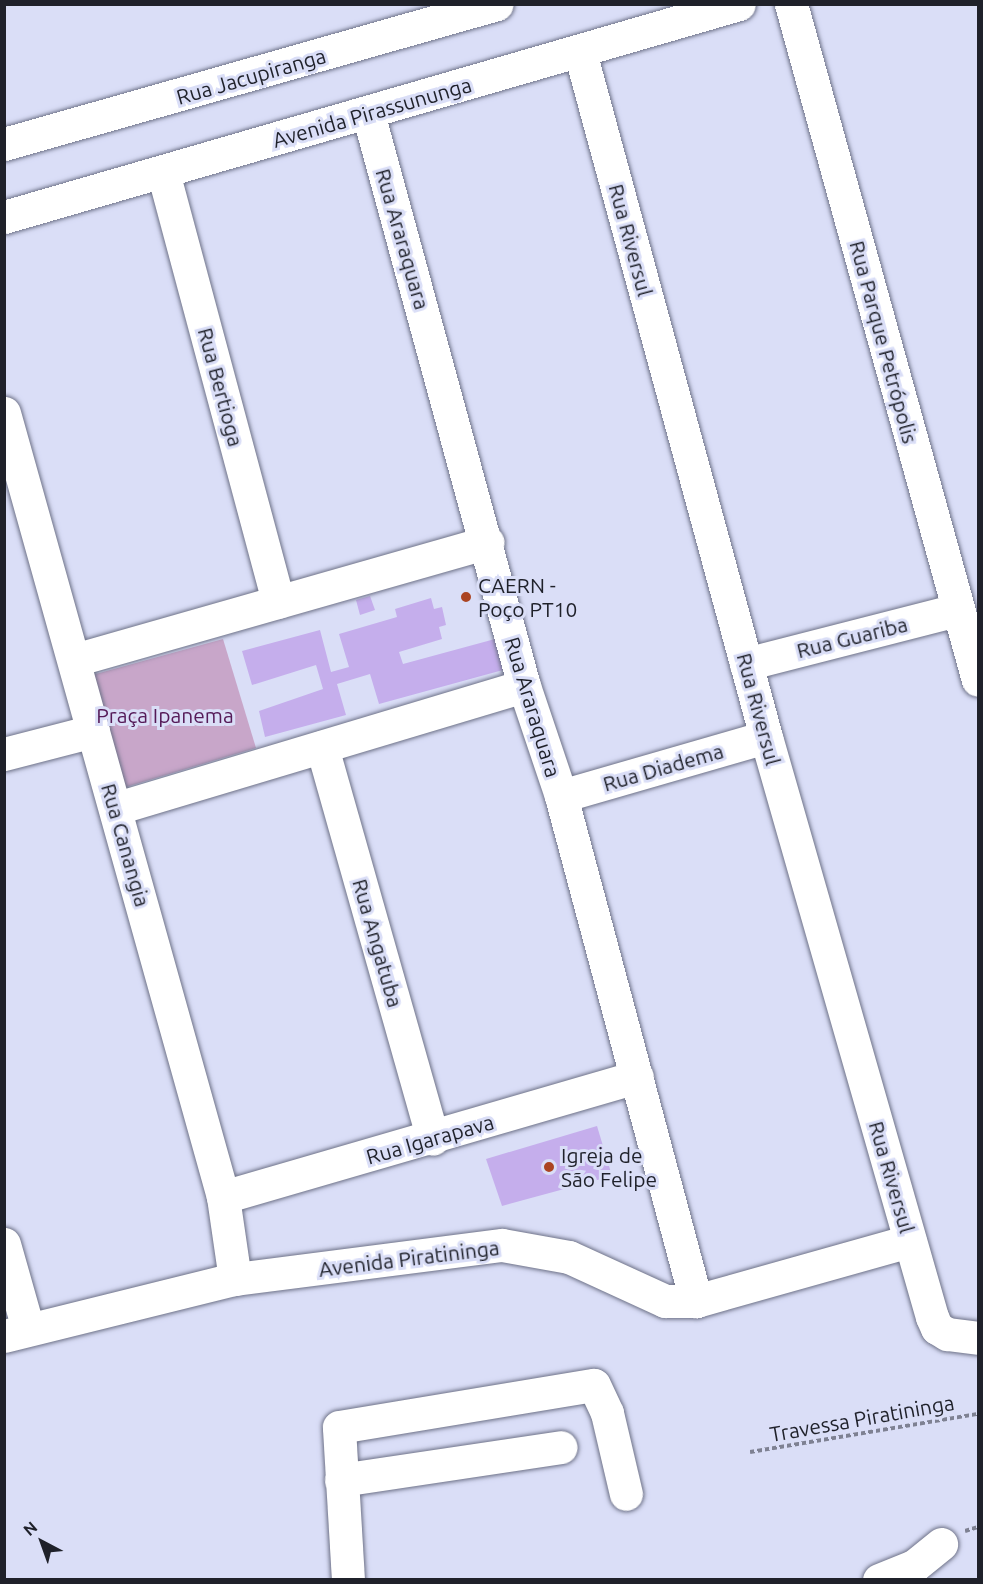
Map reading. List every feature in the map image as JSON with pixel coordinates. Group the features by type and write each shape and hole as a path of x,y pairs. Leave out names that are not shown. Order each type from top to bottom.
{"street":[{"name":"Rua Jacupiranga","path":"4,144 497,4"},
{"name":"Avenida Pirassununga","path":"4,217 580,52 739,4"},
{"name":"Rua Parque Petrópolis","path":"791,4 957,610 978,679"},
{"name":"Rua Riversul","path":"580,52 766,737 910,1241 937,1328 959,1338 975,1338"},
{"name":"Rua Araraquara","path":"368,113 488,542 524,686 561,796 696,1301"},
{"name":"Rua Bertioga","path":"163,172 278,602"},
{"name":"Rua Canangia","path":"4,413 93,731 117,808 223,1197 235,1280"},
{"path":"74,660 488,542"},
{"name":"Rua Guariba","path":"746,664 957,610"},
{"path":"117,808 524,686"},
{"path":"4,754 93,731"},
{"name":"Rua Diadema","path":"561,796 766,737"},
{"name":"Rua Angatuba","path":"322,747 433,1139"},
{"name":"Rua Igarapava","path":"223,1197 433,1139 636,1077"},
{"name":"Avenida Piratininga","path":"16,1332 235,1280 502,1245 569,1257 665,1301 696,1301 910,1241"},
{"path":"4,1244 16,1332"},
{"path":"348,1580 339,1427 594,1384 607,1413 626,1494"},
{"path":"341,1480 561,1447"},
{"path":"879,1580 914,1566 941,1544"}],"path":[{"name":"Travessa Piratininga","path":"750,1452 978,1414"}],"green space":[{"name":"Praça Ipanema","path":"223,639 256,748 123,788 92,675"}],"building":[{"path":"370,596 375,610 360,615 356,600"},
{"path":"431,598 434,609 442,607 446,625 439,627 442,639 399,652 403,664 495,639 503,670 379,704 370,674 337,684 346,715 265,737 259,711 323,689 316,665 252,685 242,651 320,630 331,672 349,667 339,634 397,617 395,609"},
{"name":"Igreja de São Felipe","path":"597,1126 612,1176 502,1206 486,1159"}],"place":[{"name":"CAERN - Poço PT10","path":"466,597"},
{"name":"Igreja de São Felipe","path":"549,1167"}]}
